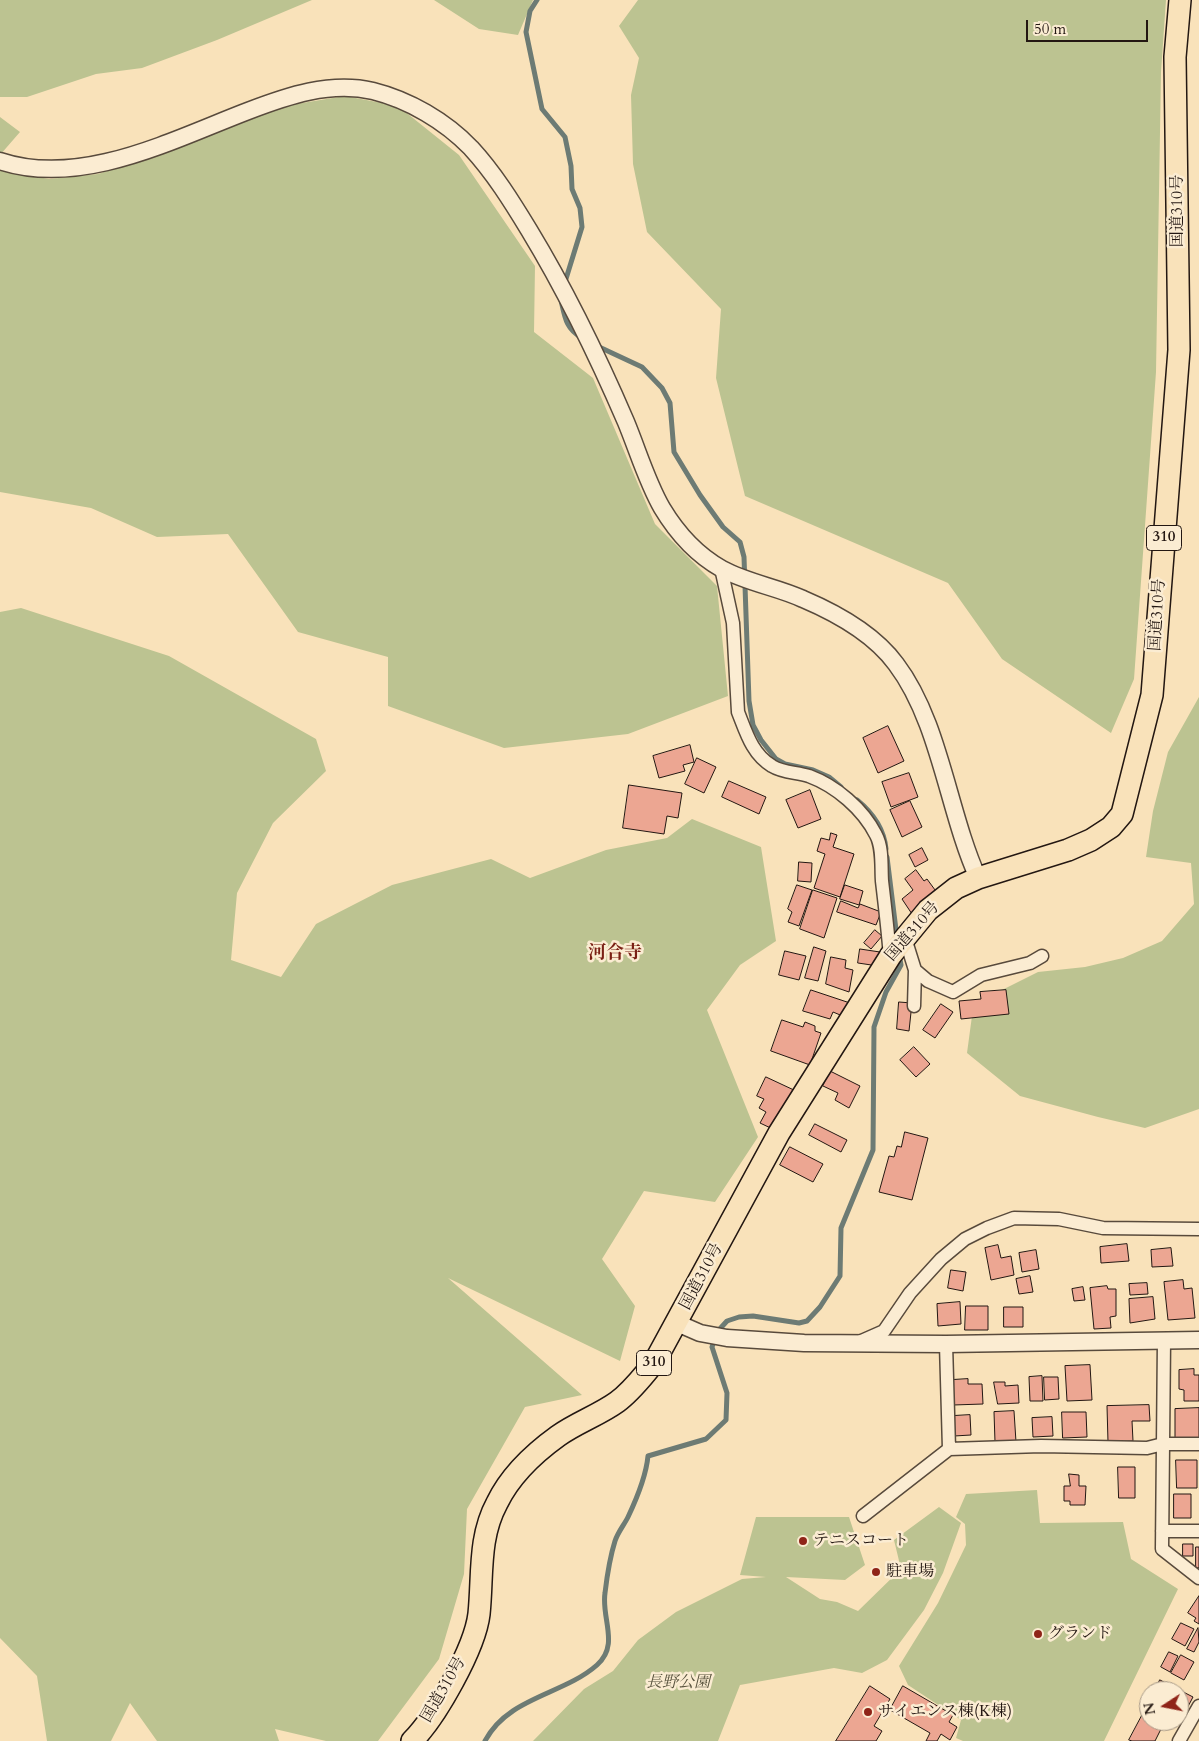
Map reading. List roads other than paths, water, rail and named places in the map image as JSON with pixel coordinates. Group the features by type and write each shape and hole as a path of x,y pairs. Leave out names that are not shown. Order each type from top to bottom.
{"highway":[{"name":"国道310号","path":"412,1741 452,1684 468,1648 478,1616 482,1546 496,1503 518,1470 531,1458 558,1436 617,1402 636,1385 654,1363 780,1133 897,947 928,910 956,888 978,878 1068,850 1091,840 1111,827 1122,814 1129,794 1152,695 1179,350 1175,57 1180,0"}],"street":[{"path":"0,161 46,170 84,168 156,146 294,95 331,89 351,88 372,91 415,107 451,130 470,146 515,206 547,259 600,364 662,507 688,542 702,556 726,571 802,598 844,620 864,632 896,664 920,706 978,878"},
{"path":"726,571 733,623 738,712 753,747 762,757 781,771 799,774 826,783 851,803 877,836 897,947 915,970 928,981 953,992 981,975 1024,965 1042,956"},
{"path":"914,1006 915,970"},
{"path":"859,1342 884,1331 910,1293 941,1259 965,1239 1014,1218 1059,1219 1103,1228 1199,1229"},
{"path":"677,1323 700,1333 727,1338 804,1343 946,1344 1199,1340"},
{"path":"1164,1340 1162,1549 1199,1578"},
{"path":"946,1344 949,1449"},
{"path":"863,1516 949,1449 1041,1446 1147,1448 1163,1444 1199,1444"},
{"path":"1162,1531 1199,1531"},
{"path":"1179,1741 1195,1719 1199,1706"}],"waterway":[{"path":"537,0 530,11 526,32 542,109 565,137 571,166 572,189 580,208 582,227 565,282"},
{"path":"561,300 569,327 582,338"},
{"path":"597,346 642,367 662,388 670,403 674,452 700,495 723,527 740,542 744,557 749,701 753,725 761,740 776,759 785,764 813,770 829,777 841,787"},
{"path":"857,800 877,821 883,834 886,849"},
{"path":"887,857 897,938"},
{"path":"485,1741 495,1726 507,1715 583,1675 597,1665 604,1657 609,1640 604,1602 610,1560 616,1538 628,1517 641,1487 648,1456 706,1439 726,1420 727,1393 712,1347 717,1332 727,1321 739,1317 753,1316 799,1323 807,1321 820,1307 840,1276 841,1228 873,1150 874,1027 886,992 901,965 899,954"}],"place":[{"name":"テニスコート","path":"803,1541"},
{"name":"駐車場","path":"876,1572"},
{"name":"グランド","path":"1038,1634"},
{"name":"サイエンス棟(K棟)","path":"868,1712"}],"district":[{"name":"河合寺","path":"615,954"}],"park label":[{"name":"長野公園","path":"678,1683"}]}
